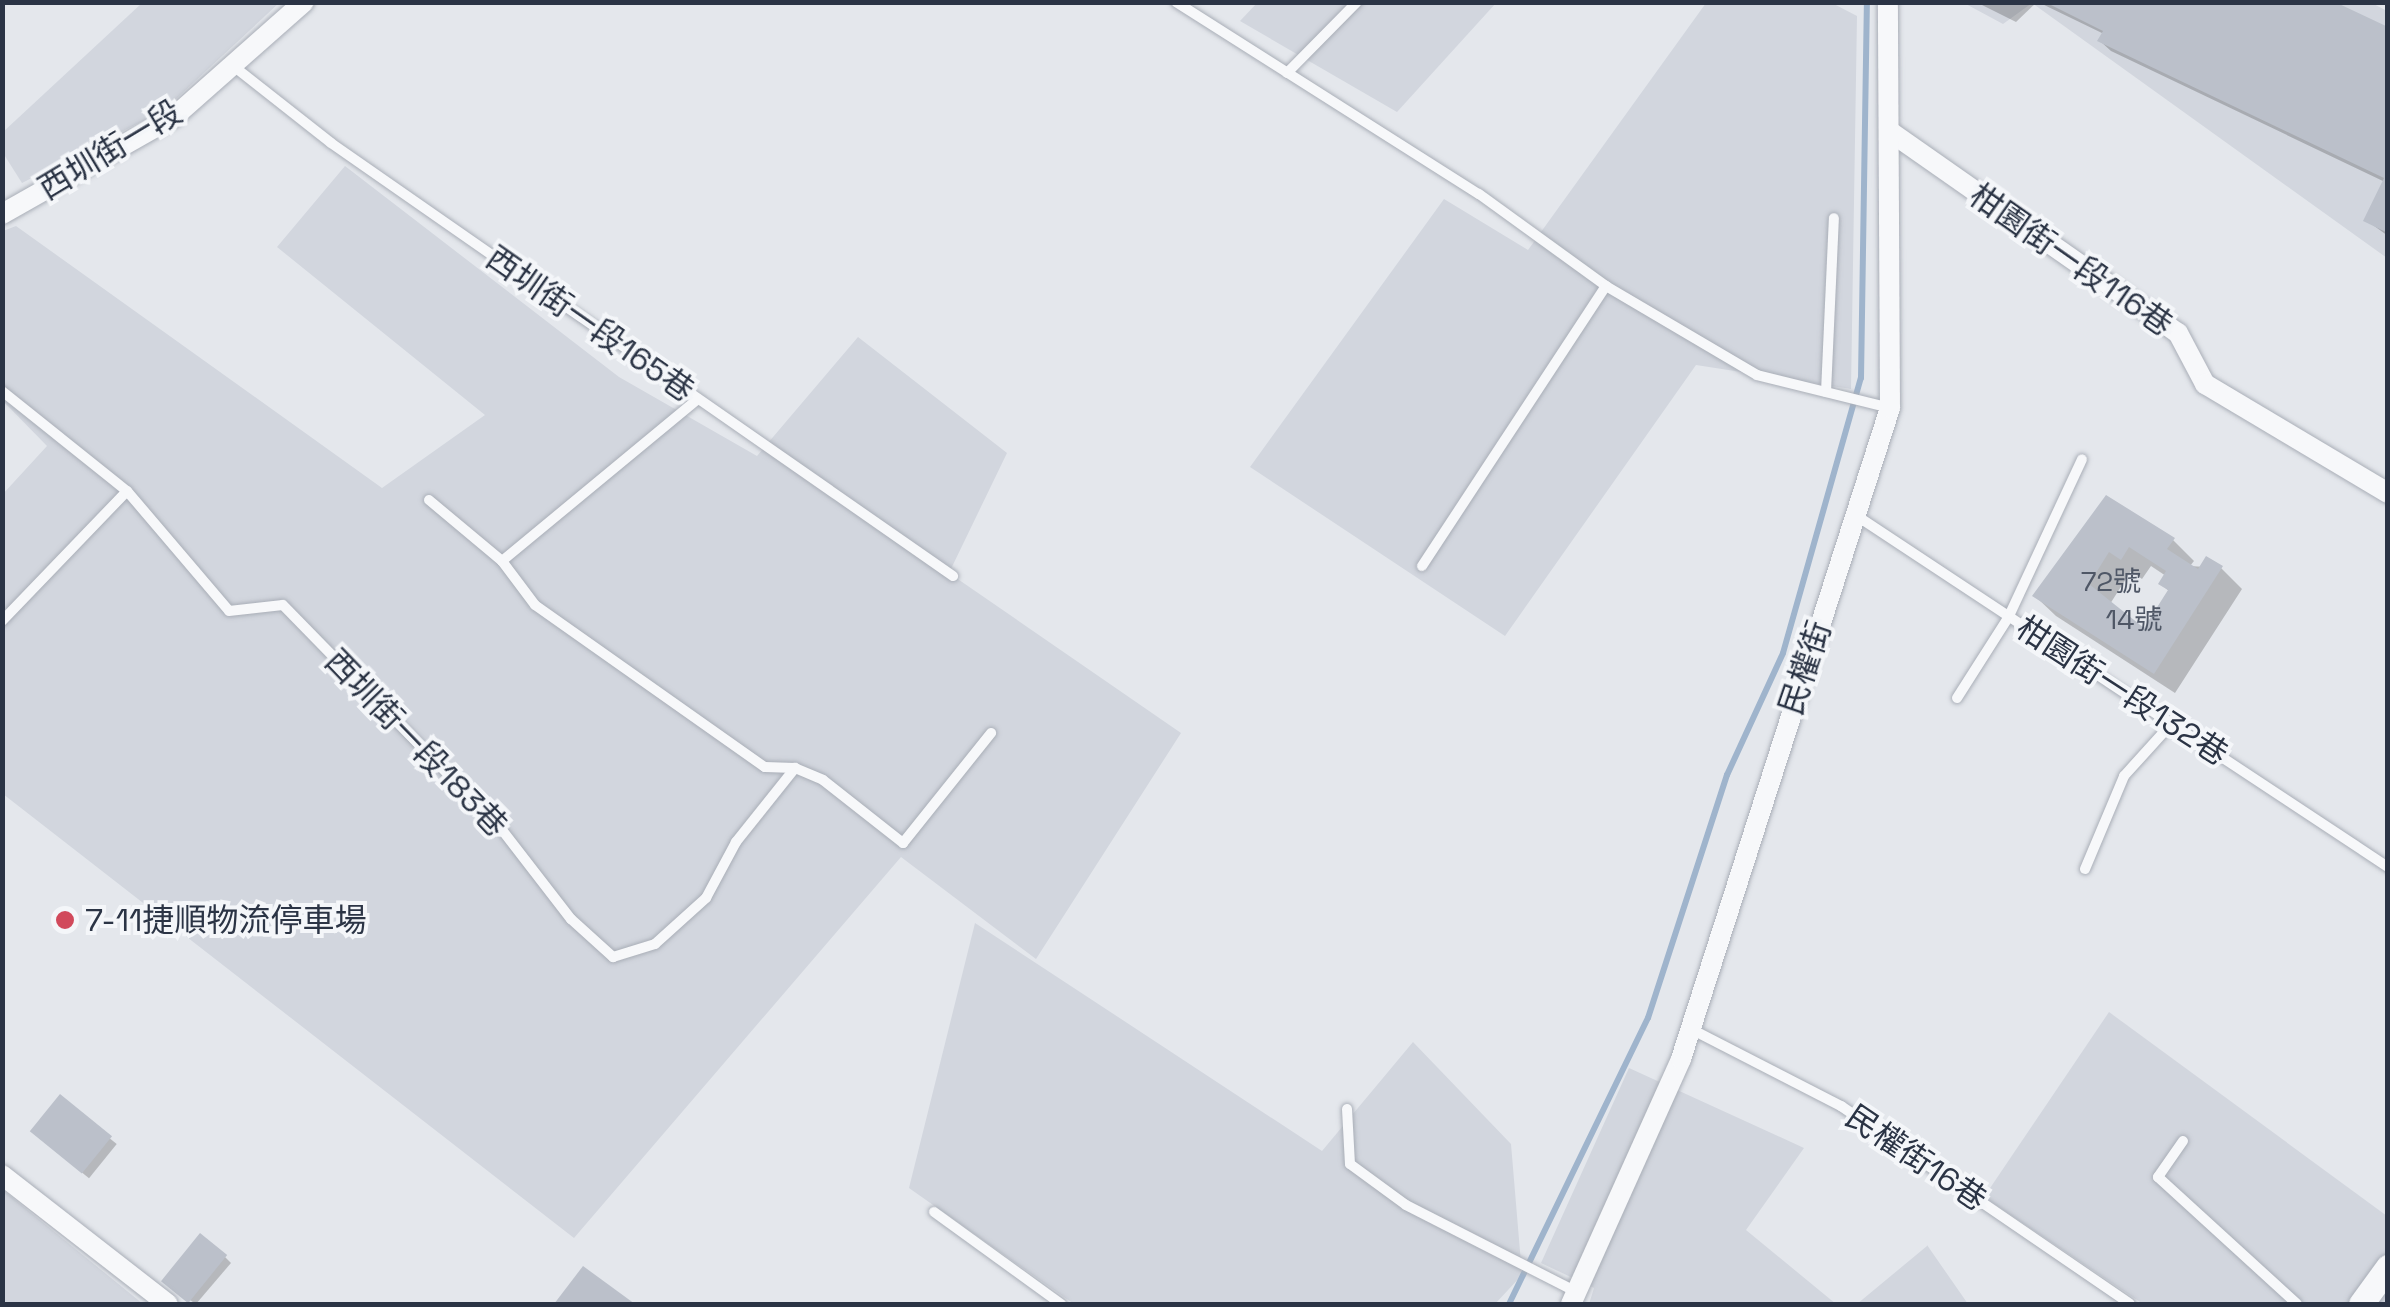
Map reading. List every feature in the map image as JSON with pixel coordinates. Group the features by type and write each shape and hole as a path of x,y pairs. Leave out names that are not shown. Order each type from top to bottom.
{"street":[{"name":"西圳街一段","path":"2,214 175,116 304,2"},
{"name":"民權街","path":"1574,1298 1691,1030 1890,408 1892,133 1888,2"},
{"name":"柑園街一段116巷","path":"1892,133 2178,333 2205,384 2388,493"},
{"path":"2,1175 168,1304"},
{"path":"2360,1304 2388,1267"}],"lane":[{"path":"1176,2 1479,194 1606,286 1757,374 1890,408"},
{"path":"1287,73 1357,2"},
{"name":"西圳街一段165巷","path":"232,66 331,143 953,576"},
{"path":"1826,392 1834,218"},
{"path":"1422,566 1606,286"},
{"name":"西圳街一段183巷","path":"2,391 127,490 229,611 283,605 500,826 571,919 613,957 655,944 706,898 736,842 795,768"},
{"path":"502,561 698,399"},
{"path":"1957,698 2008,618 2082,459"},
{"path":"2,621 127,490"},
{"path":"429,500 502,561 550,616 765,766 795,768 822,780 903,843 991,733"},
{"name":"柑園街一段132巷","path":"1857,516 2388,868"},
{"path":"2085,870 2124,776 2172,722"},
{"name":"民權街16巷","path":"1691,1030 1841,1106 2130,1304"},
{"path":"1347,1109 1350,1164 1406,1205 1574,1298"},
{"path":"2183,1140 2158,1178 2297,1304"},
{"path":"934,1212 1060,1304"}],"shaded area":[{"path":"2370,2 2387,11 2387,258 2032,3 2003,24 1964,3"},
{"path":"142,3 279,3 164,110 22,183 3,153 3,132"},
{"path":"1257,3 1496,3 1397,112 1240,21"},
{"path":"1706,3 1832,3 1857,16 1851,389 1696,365 1505,636 1250,467 1444,199 1528,250"},
{"path":"345,166 619,377 757,456 858,337 1007,453 949,573 1181,733 1036,959 901,857 574,1238 3,794 2,495 47,446 3,401 3,231 16,226 382,488 485,415 277,247"},
{"path":"975,923 1322,1151 1413,1042 1511,1144 1522,1275 1495,1304 1074,1304 909,1188"},
{"path":"2109,1012 2387,1216 2387,1304 2143,1304 1984,1197"},
{"path":"1629,1068 1804,1148 1746,1230 1836,1304 1589,1304 1594,1288 1541,1263"},
{"path":"3,1190 143,1304 3,1304"},
{"path":"1927,1246 1968,1304 1857,1304"}],"building":[{"path":"2045,2 2335,2 2388,27 2388,233 2363,221 2384,178 2097,41 2103,31"},
{"path":"2106,495 2175,538 2167,549 2198,569 2206,556 2223,566 2154,674 2032,596","holes":["2129,547 2166,571 2158,584 2168,590 2144,628 2089,584 2109,552 2121,560"]},
{"path":"60,1094 112,1136 82,1173 30,1131"},
{"path":"200,1233 227,1255 188,1303 161,1281"},
{"path":"583,1266 635,1304 554,1304"}],"waterway":[{"path":"1509,1304 1648,1018 1727,775 1783,653 1861,378 1867,2"}],"place":[{"name":"7-11捷順物流停車場","path":"65,920"}]}
